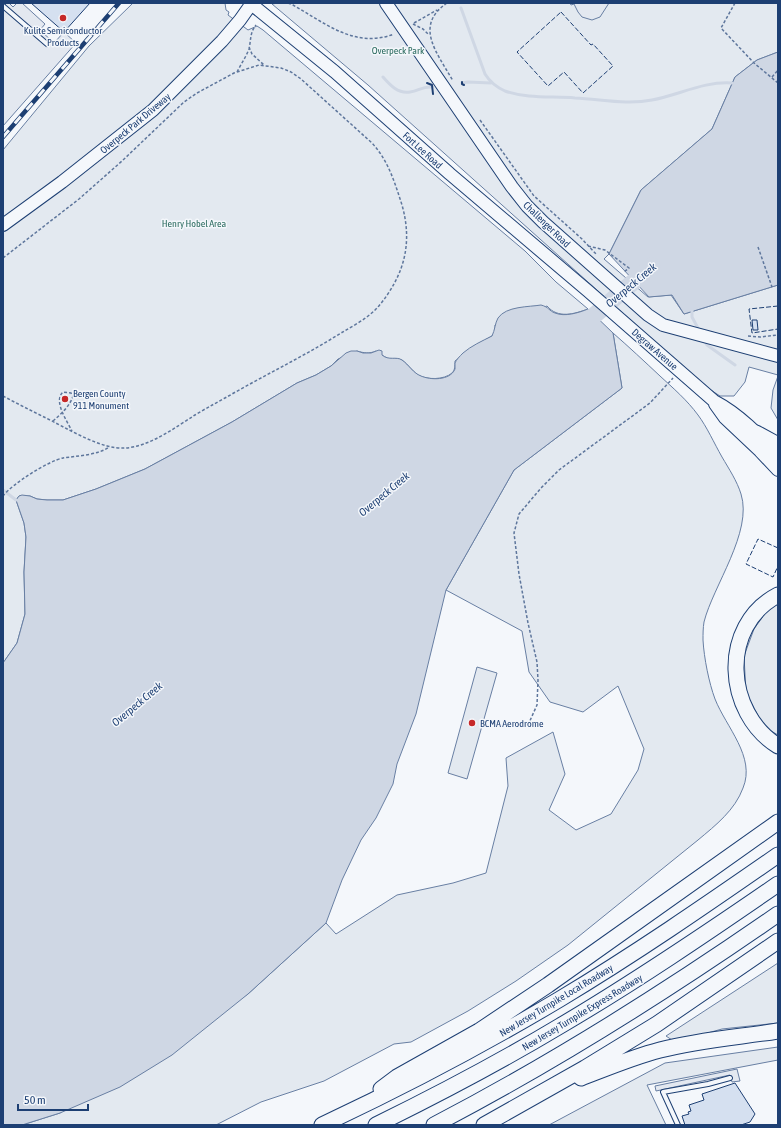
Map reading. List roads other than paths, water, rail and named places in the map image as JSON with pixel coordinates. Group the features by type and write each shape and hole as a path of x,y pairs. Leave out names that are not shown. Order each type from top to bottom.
{"highway":[{"path":"756,433 778,445"},
{"path":"778,595 757,612 745,630 737,652 736,675 740,697 748,716 761,733 778,746"},
{"path":"353,1110 397,1077 479,1031 548,985 778,822"},
{"name":"New Jersey Turnpike Local Roadway","path":"322,1125 443,1065 548,1006 633,953 778,855"},
{"name":"New Jersey Turnpike Express Roadway","path":"376,1125 486,1069 560,1026 657,966 778,884"},
{"path":"434,1125 526,1076 606,1028 673,986 778,914"},
{"path":"484,1125 547,1090 657,1024 778,941"},
{"path":"547,1090 627,1060 660,1050 689,1044 778,1031"}],"street":[{"name":"Overpeck Park Driveway","path":"3,225 62,182 153,110 222,41 240,20 251,3"},
{"name":"Fort Lee Road","path":"251,3 335,72 474,195 596,298"},
{"name":"Challenger Road","path":"386,3 409,26 522,200 549,228 648,314 663,324 778,356"},
{"name":"Degraw Avenue","path":"596,298 714,401 731,412 756,433 778,456"},
{"name":"Degraw Avenue","path":"714,401 725,418 778,470"}],"lane":[{"path":"3,6 47,44"},
{"path":"678,1125 662,1092 708,1084 730,1078"}],"water":[{"path":"778,52 778,285 684,314 672,295 649,297 609,254 641,190 712,129 735,77 757,60"},
{"path":"541,305 553,312 563,315 588,309 613,333 622,388 514,470 446,590 416,714 397,764 393,784 376,818 361,840 342,880 326,923 248,994 172,1055 120,1087 60,1113 22,1125 3,1125 3,663 17,643 25,614 24,572 26,537 24,523 16,500 22,495 37,499 63,500 96,489 145,469 232,422 297,383 316,375 351,351 371,353 379,350 382,351 382,355 385,357 402,360 421,376 434,379 444,378 452,373 455,369 455,363 463,353 492,336 497,320 502,314 512,309"}],"waterway":[{"path":"461,8 485,74 496,86 514,94 633,102 662,98 711,84 732,83"},
{"path":"383,77 391,86 402,92 410,92 426,87 432,87"},
{"path":"462,83 491,83"},
{"name":"Overpeck Creek","path":"576,331 652,266"},
{"path":"692,309 692,317 700,332"},
{"path":"704,340 707,345 735,365"},
{"path":"3,490 16,500"}],"railway":[{"path":"3,137 119,3"}],"place":[{"name":"Kulite Semiconductor Products","path":"63,18"},
{"name":"Bergen County 911 Monument","path":"65,399"},
{"name":"BCMA Aerodrome","path":"472,723"}],"park label":[{"name":"Overpeck Park","path":"398,50"},
{"name":"Henry Hobel Area","path":"194,223"}]}
